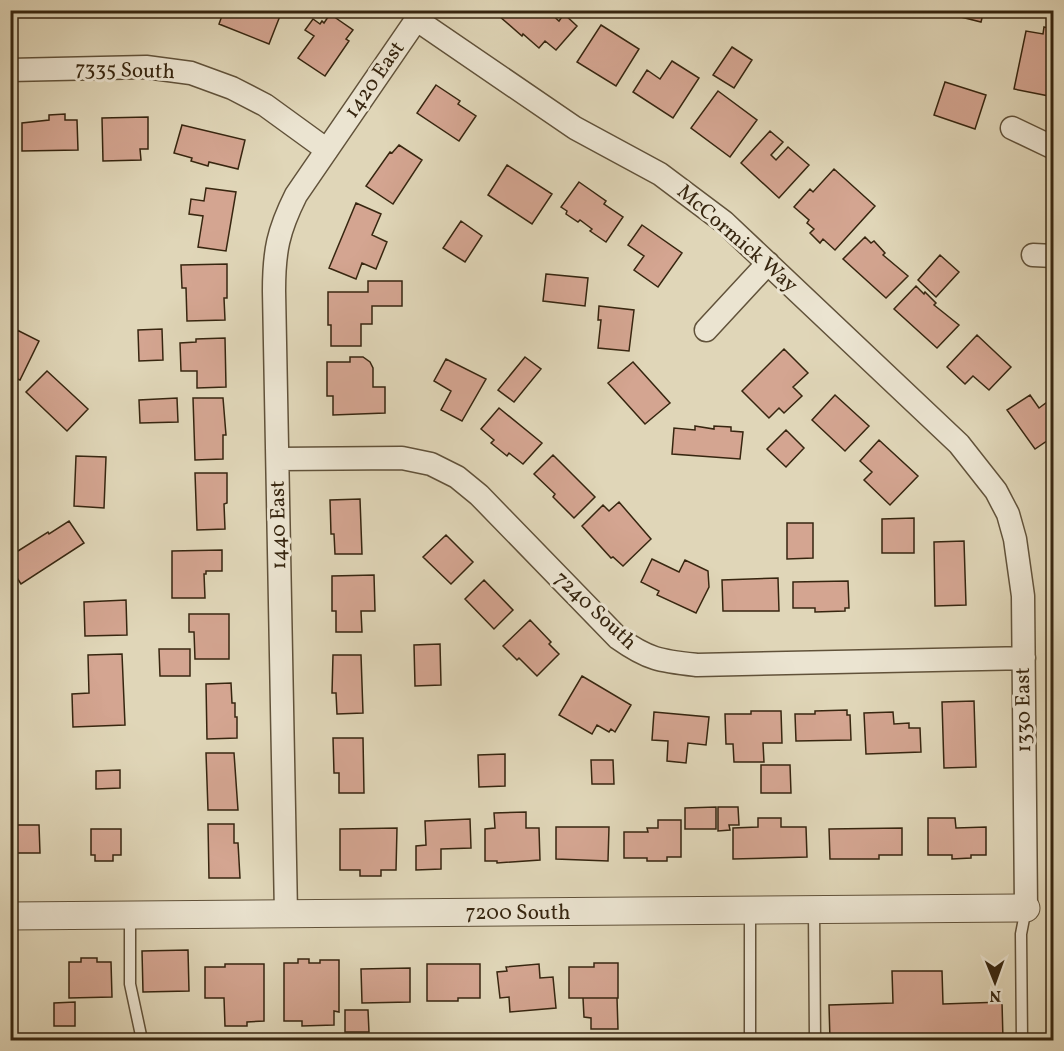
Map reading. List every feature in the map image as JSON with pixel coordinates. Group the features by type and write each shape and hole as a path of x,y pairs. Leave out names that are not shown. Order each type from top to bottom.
{"street":[{"name":"1420 East","path":"327,150 420,15"},
{"name":"McCormick Way","path":"420,15 575,128 660,174 724,222 959,444 996,491 1008,514"},
{"name":"7335 South","path":"10,70 146,67 190,73 232,88 265,105 327,150"},
{"path":"1012,128 1053,148"},
{"name":"1440 East","path":"286,914 274,275 277,242 285,218 296,195 327,150"},
{"path":"706,330 768,263"},
{"name":"7240 South","path":"278,459 402,458 431,464 457,477 479,495 618,638 641,654 667,662 697,665 1024,658"},
{"name":"1330 East","path":"1008,514 1015,539 1023,596 1026,908"},
{"name":"7200 South","path":"10,916 750,912 1026,908"}],"lane":[{"path":"1022,1041 1021,934 1026,908"},
{"path":"814,911 815,1041"},
{"path":"750,912 750,1041"},
{"path":"130,915 130,984 142,1041"}],"building":[{"path":"24,10 73,10 73,17 24,17"},
{"path":"224,10 265,10 280,16 269,44 219,24"},
{"path":"492,10 547,10 559,21 564,14 577,26 556,50 545,41 539,48"},
{"path":"942,10 984,10 981,22 941,12"},
{"path":"330,14 353,30 346,39 349,41 325,76 298,58 314,36 305,30 313,19 320,24 322,21 324,23"},
{"path":"601,25 639,49 616,86 577,62"},
{"path":"1044,27 1054,29 1054,97 1014,89 1026,31 1043,34"},
{"path":"732,47 752,60 734,88 713,75"},
{"path":"672,61 699,78 673,118 633,92 647,70 660,79"},
{"path":"945,82 986,95 975,129 934,115"},
{"path":"436,85 460,101 458,104 476,116 459,141 417,113"},
{"path":"718,91 757,120 730,157 691,128"},
{"path":"65,114 65,120 77,120 78,150 22,151 22,123 49,120 49,115"},
{"path":"148,117 148,149 140,149 141,160 103,161 102,118"},
{"path":"182,125 245,140 238,169 209,162 208,166 174,153"},
{"path":"770,131 783,142 771,155 776,160 788,147 809,165 779,198 741,163"},
{"path":"399,145 422,160 393,204 366,186 390,152 392,153"},
{"path":"507,165 552,194 532,224 488,195"},
{"path":"834,169 875,206 835,250 823,239 820,243 810,233 814,229 807,223 809,220 794,207 810,189 813,192"},
{"path":"579,182 606,201 604,204 623,217 606,242 590,231 592,229 580,220 578,222 566,214 567,211 561,207"},
{"path":"206,188 236,192 226,251 198,247 203,216 189,214 191,199 204,201"},
{"path":"356,203 381,214 372,235 387,242 376,269 362,263 356,279 329,268"},
{"path":"461,221 482,236 465,262 443,248"},
{"path":"642,225 682,253 658,287 634,270 644,256 628,245"},
{"path":"865,237 871,243 874,241 885,253 883,255 908,276 886,298 843,259"},
{"path":"940,255 959,272 936,297 918,280"},
{"path":"227,264 225,320 187,321 186,288 182,288 181,265"},
{"path":"546,274 588,278 585,306 543,301"},
{"path":"368,281 402,281 402,306 372,306 372,324 361,324 361,346 331,346 331,325 328,325 328,292 368,292"},
{"path":"916,286 936,303 934,305 959,325 937,348 894,309"},
{"path":"599,306 634,310 629,351 598,348 601,320 598,320"},
{"path":"162,329 163,360 139,361 138,330"},
{"path":"17,330 39,341 20,380 10,376 10,343"},
{"path":"977,335 1011,367 989,390 973,376 965,384 947,367"},
{"path":"225,338 226,387 197,388 197,371 181,371 180,343 196,342 196,339"},
{"path":"784,349 808,373 793,387 802,396 784,413 779,408 769,418 742,391"},
{"path":"350,357 363,357 370,362 373,368 373,387 385,387 385,413 333,415 333,396 327,396 327,362 350,362"},
{"path":"525,357 541,369 514,402 498,390"},
{"path":"446,359 486,379 462,421 441,410 451,391 434,381"},
{"path":"633,362 670,403 645,424 608,383"},
{"path":"47,371 88,409 67,431 26,392"},
{"path":"835,395 869,426 845,451 812,420"},
{"path":"1030,395 1039,408 1054,397 1054,436 1035,449 1007,410"},
{"path":"177,398 178,422 140,423 139,400"},
{"path":"193,398 223,398 226,435 223,435 223,459 195,460"},
{"path":"499,408 542,443 523,464 509,453 507,456 491,443 494,440 481,429"},
{"path":"695,426 714,429 714,426 731,427 731,431 743,432 740,459 672,454 674,428 695,430"},
{"path":"786,430 804,448 786,467 767,449"},
{"path":"879,440 918,476 890,505 864,480 872,472 860,461"},
{"path":"553,455 595,497 574,518 553,497 555,494 534,474"},
{"path":"76,456 106,457 104,508 74,506"},
{"path":"195,473 227,473 227,503 224,504 225,529 197,530"},
{"path":"360,499 362,554 335,554 334,534 331,534 330,500"},
{"path":"619,502 651,539 623,566 613,557 611,558 582,526 603,505 609,511"},
{"path":"914,518 914,553 882,553 882,519"},
{"path":"69,521 84,543 21,584 10,567 10,556"},
{"path":"787,523 813,523 813,558 787,559"},
{"path":"446,535 473,562 451,584 423,557"},
{"path":"964,541 966,605 935,606 934,542"},
{"path":"222,550 222,571 206,571 204,574 205,598 172,598 172,551"},
{"path":"652,559 679,572 685,560 708,571 709,587 696,613 657,595 659,591 641,582"},
{"path":"374,575 375,611 361,611 362,632 336,632 336,611 332,611 332,576"},
{"path":"778,578 779,611 723,611 722,580"},
{"path":"484,580 513,610 494,629 465,599"},
{"path":"848,581 849,608 845,608 845,611 815,612 815,608 793,608 793,582"},
{"path":"126,600 127,635 85,636 84,602"},
{"path":"189,614 229,614 229,659 195,659 194,632 189,632"},
{"path":"530,620 559,654 537,676 503,646"},
{"path":"440,644 441,685 415,686 414,645"},
{"path":"159,649 190,649 190,676 160,676"},
{"path":"122,654 125,725 73,727 72,694 89,693 88,655"},
{"path":"333,655 361,655 363,713 337,714 336,693 332,693"},
{"path":"582,676 631,705 615,732 611,729 609,732 597,725 592,734 559,715"},
{"path":"231,683 232,703 235,703 235,717 237,717 237,738 207,739 206,684"},
{"path":"974,701 976,767 944,768 942,702"},
{"path":"847,710 847,715 850,715 851,740 796,741 795,714"},
{"path":"751,711 781,711 782,743 763,743 764,762 734,762 733,744 726,744 725,714 751,714"},
{"path":"654,712 709,717 706,745 688,743 686,763 667,761 668,741 652,740"},
{"path":"893,712 894,724 909,723 909,728 920,728 921,752 866,754 864,713"},
{"path":"333,738 363,738 364,793 339,793 339,773 334,773"},
{"path":"206,753 234,753 238,810 208,810"},
{"path":"505,754 505,786 479,787 478,755"},
{"path":"591,760 613,760 614,784 592,784"},
{"path":"761,765 790,765 791,793 761,793"},
{"path":"120,770 120,788 96,789 96,771"},
{"path":"716,807 716,829 685,829 685,808"},
{"path":"718,807 738,807 739,825 729,825 730,830 718,831"},
{"path":"10,810 16,810 16,825 39,825 40,853 10,855"},
{"path":"526,812 526,828 539,828 540,860 497,863 497,861 485,861 485,829 495,828 494,813"},
{"path":"758,818 781,818 781,827 806,827 807,857 733,859 733,828 758,827"},
{"path":"928,818 955,818 956,828 986,827 986,855 952,859 952,855 928,855"},
{"path":"470,819 471,848 441,849 441,869 416,870 416,846 426,845 425,821"},
{"path":"658,820 681,820 681,857 667,857 667,861 624,858 624,832 648,832 647,828 658,828"},
{"path":"208,824 234,824 234,843 238,843 240,878 209,878"},
{"path":"556,827 609,827 608,861 556,859"},
{"path":"397,828 396,870 381,870 381,876 360,876 360,870 340,870 340,829"},
{"path":"902,828 902,855 879,855 879,859 830,859 829,829"},
{"path":"91,829 121,829 121,855 113,855 113,861 95,861 95,855 91,855"},
{"path":"188,950 189,991 143,992 142,951"},
{"path":"81,958 97,958 97,962 111,962 112,997 69,998 69,962 81,962"},
{"path":"298,959 309,959 309,963 320,963 320,960 339,960 339,1012 334,1011 334,1025 302,1026 302,1021 284,1021 284,963 298,963"},
{"path":"594,963 618,963 618,998 569,998 569,967 594,967"},
{"path":"225,964 264,964 264,1021 247,1022 247,1026 225,1026 224,998 205,998 205,967 225,967"},
{"path":"427,964 480,964 480,998 427,1001"},
{"path":"539,964 540,978 553,977 556,1008 510,1012 509,997 500,998 497,972 507,971 506,967"},
{"path":"410,968 410,1002 362,1003 361,969"},
{"path":"892,971 942,971 943,1004 1002,1002 1003,1040 830,1040 829,1005 893,1003"},
{"path":"583,998 617,998 618,1029 591,1029 591,1018 584,1017"},
{"path":"75,1002 75,1026 54,1026 54,1003"},
{"path":"345,1010 368,1010 369,1032 345,1032"}]}
